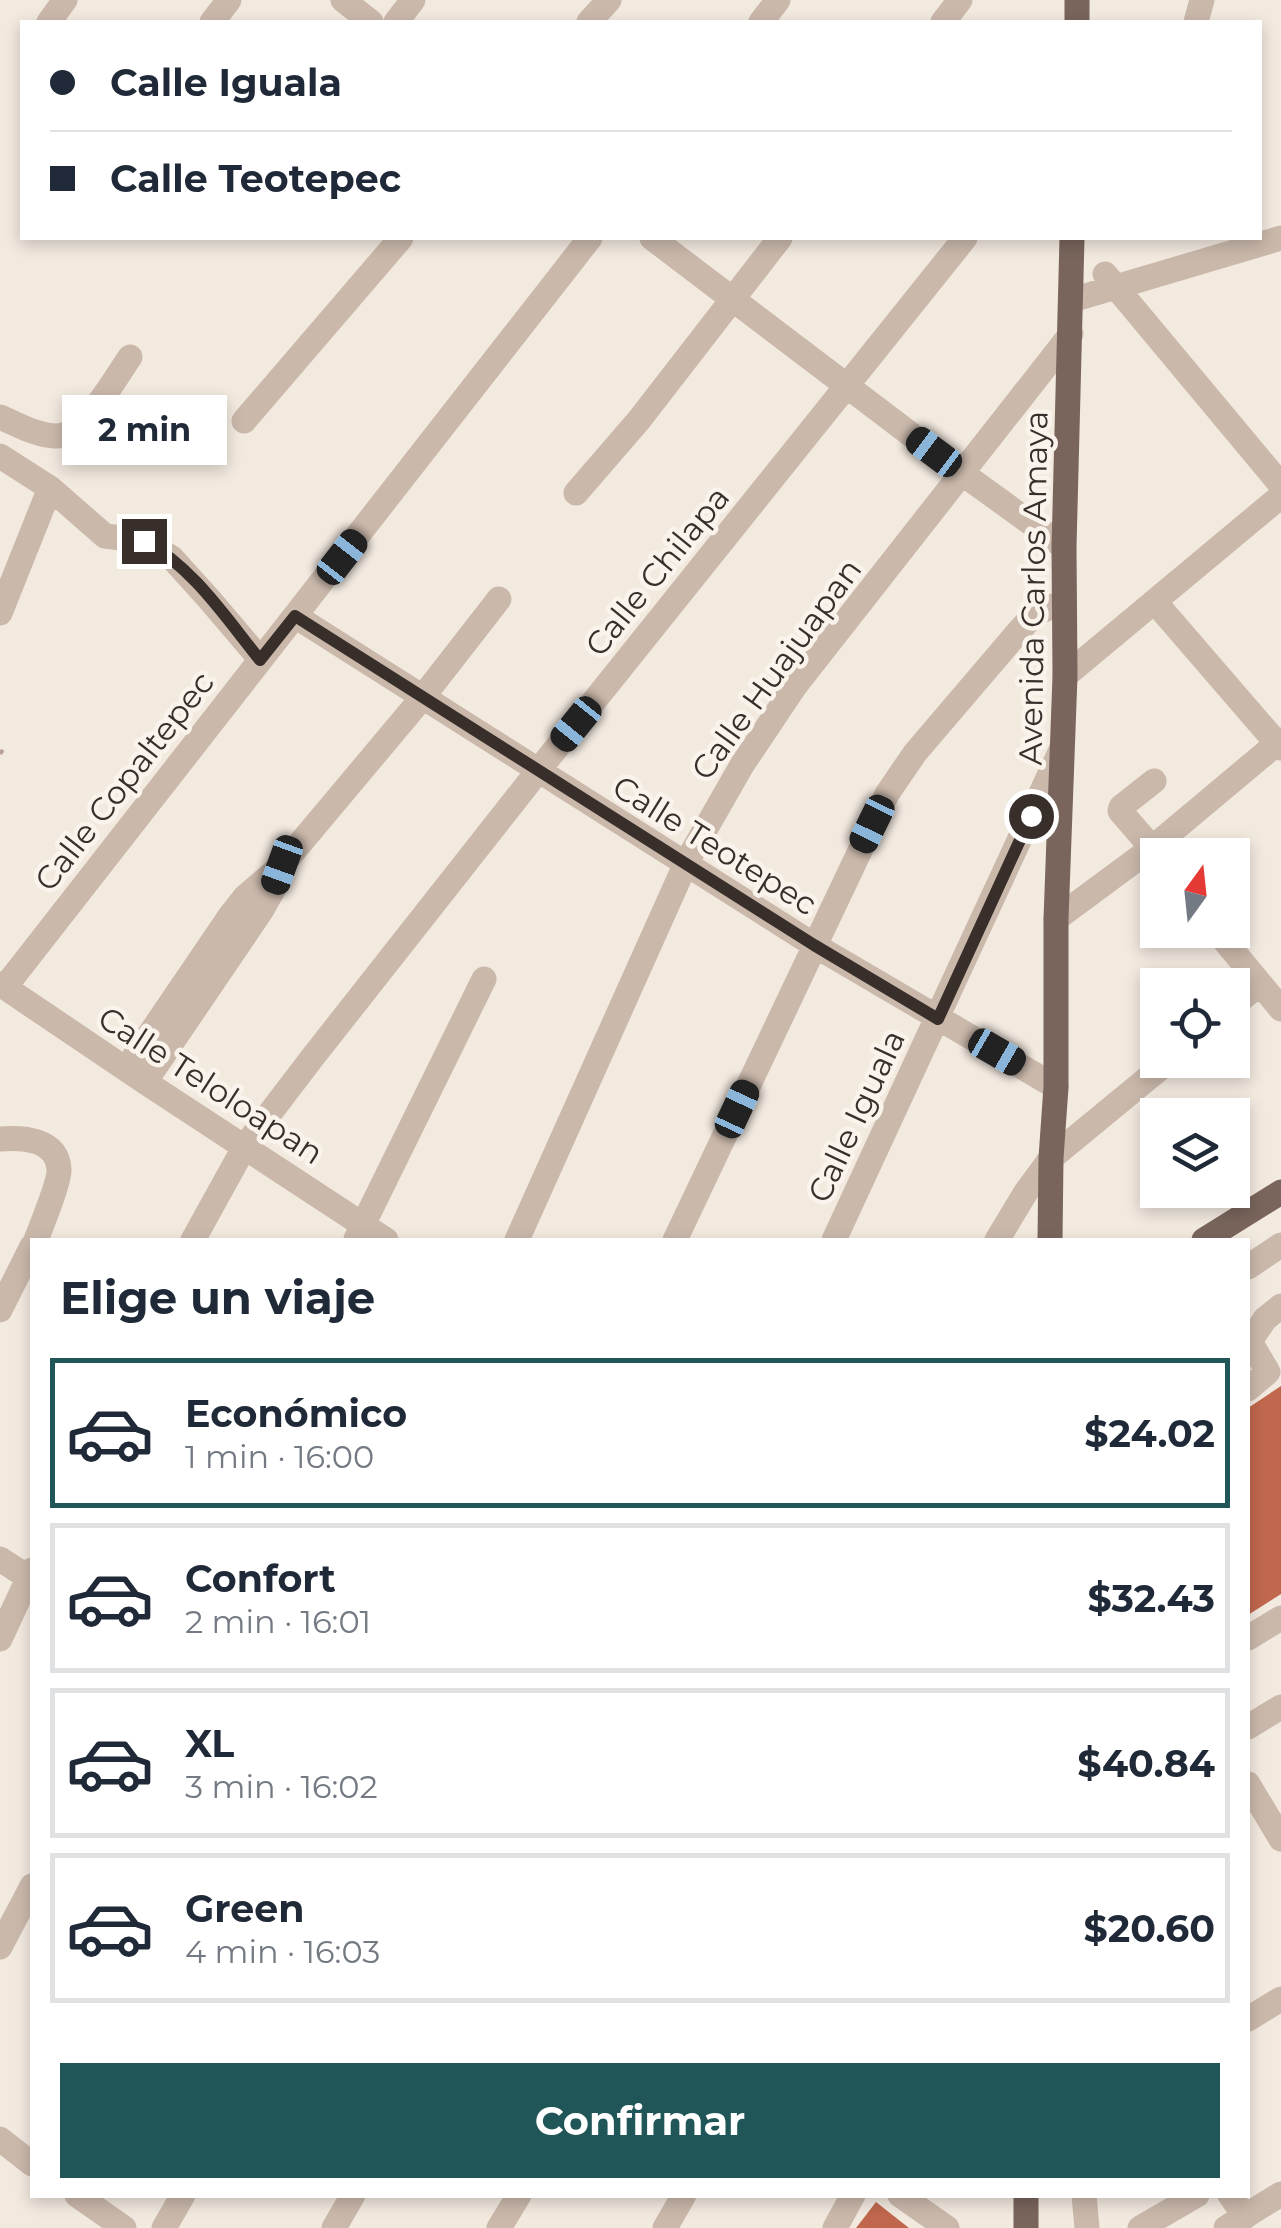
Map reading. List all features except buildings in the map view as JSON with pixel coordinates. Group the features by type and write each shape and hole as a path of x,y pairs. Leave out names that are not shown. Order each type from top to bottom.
{"main road":[{"name":"Avenida Carlos Amaya","path":"1050,1238 1072,240"},
{"path":"1208,1238 1279,1198"},
{"path":"1026,2198 1026,2228"}],"street":[{"path":"214,20 229,0"},
{"path":"343,0 368,20"},
{"path":"398,20 413,0"},
{"path":"591,20 609,0"},
{"path":"762,20 778,0"},
{"path":"945,20 960,0"},
{"path":"1109,280 1281,238"},
{"path":"244,420 399,240"},
{"name":"Calle Copaltepec","path":"2,985 588,240"},
{"path":"655,240 1064,547"},
{"path":"576,493 778,240"},
{"name":"Calle Chilapa","path":"195,1238 245,1146 538,771 963,240"},
{"path":"1072,292 1223,240"},
{"path":"1109,280 1281,485"},
{"name":"Calle Huajuapan","path":"518,1238 686,864 742,765 795,686 1071,334"},
{"path":"0,417 51,436 65,435 82,423 130,357"},
{"path":"0,456 50,488 106,536 144,541 172,558 260,660"},
{"path":"0,613 50,488"},
{"path":"1065,676 1281,496"},
{"path":"136,1076 230,916 245,897 282,865 499,600"},
{"path":"677,1238 887,794 915,753 1019,631 1036,614 1064,602"},
{"path":"1154,602 1280,744 1171,838"},
{"name":"Calle Teotepec","path":"295,616 814,945 1056,1086"},
{"name":"Calle Iguala","path":"835,1238 1062,748"},
{"path":"1143,838 1120,811 1154,781"},
{"path":"1056,919 1140,862"},
{"path":"1230,948 1281,1009"},
{"path":"359,1232 484,978"},
{"path":"1250,992 1259,984"},
{"name":"Calle Teloloapan","path":"2,985 245,1146 359,1232"},
{"path":"997,1238 1052,1158 1148,1078"},
{"path":"0,1138 41,1142 53,1152 59,1170 36,1238"},
{"path":"1250,1266 1281,1244"},
{"path":"1,1309 30,1251"},
{"path":"1250,1339 1278,1316"},
{"path":"1250,1343 1275,1367 1250,1386"},
{"path":"0,1559 30,1575"},
{"path":"0,1639 30,1578"},
{"path":"1250,1637 1281,1618"},
{"path":"1250,1726 1281,1707"},
{"path":"1250,1787 1281,1838"},
{"path":"0,1948 30,1890"},
{"path":"1250,2018 1281,1999"},
{"path":"0,2139 30,2162"},
{"path":"1234,2213 1281,2194"},
{"path":"81,2198 124,2228"},
{"path":"164,2228 181,2198"},
{"path":"334,2228 351,2198"},
{"path":"499,2228 516,2198"},
{"path":"665,2228 682,2198"},
{"path":"835,2228 851,2198"},
{"path":"904,2198 947,2228"},
{"path":"1084,2198 1087,2228"},
{"path":"1140,2228 1192,2198"}],"path":[{"path":"0,754 4,748"}],"route":[{"path":"144,541 172,558 260,660 295,616 814,945 938,1019 1031,816"}]}
